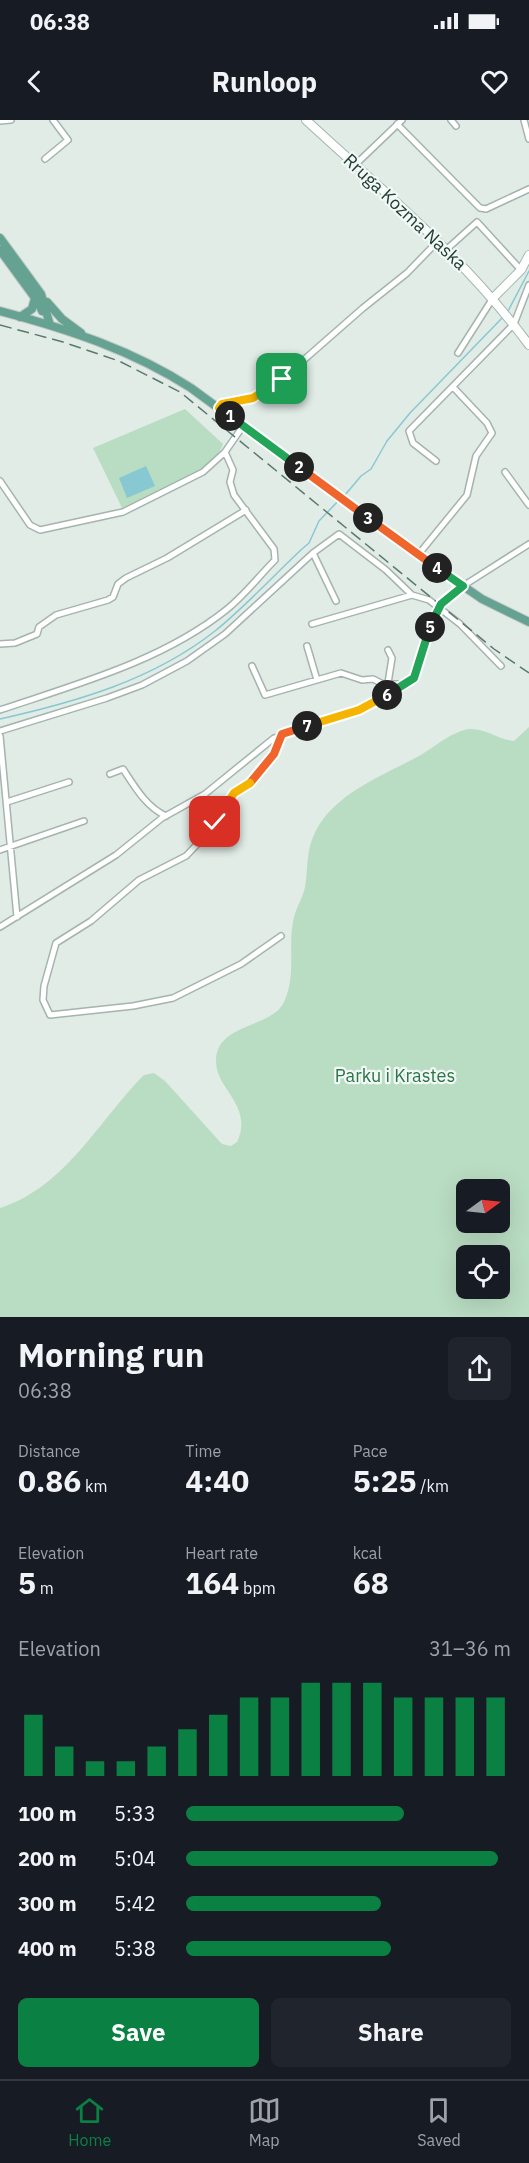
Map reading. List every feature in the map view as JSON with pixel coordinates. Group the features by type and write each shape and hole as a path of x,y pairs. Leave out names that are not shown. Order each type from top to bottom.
{"main road":[{"name":"Rruga Kozma Naska","path":"306,120 447,249 512,322"},
{"path":"0,238 38,296 47,324"},
{"path":"0,250 38,296 56,314 84,335"},
{"path":"493,298 521,270 529,255"},
{"path":"20,317 32,309 38,296"},
{"path":"0,311 84,335 159,368 219,408 463,586 529,622"},
{"path":"512,322 529,345"}],"street":[{"path":"0,121 11,120"},
{"path":"45,159 68,140 53,120"},
{"path":"451,120 456,126"},
{"path":"524,120 529,139"},
{"path":"355,165 399,122 480,208 486,208 529,189"},
{"path":"447,249 477,222 521,270"},
{"path":"219,408 227,402 253,398 282,379 407,273 438,241"},
{"path":"436,461 413,443 409,431 512,322 529,285"},
{"path":"458,353 493,298"},
{"path":"418,555 467,495 476,456 492,433 481,416 453,387"},
{"path":"0,481 30,525 40,530 123,512 203,472 225,452 243,426"},
{"path":"0,710 91,680 138,660 200,627 228,609 274,560 274,549 234,495 230,482 233,470 225,452"},
{"path":"505,472 529,505"},
{"path":"0,644 15,643 38,634 39,627 56,615 114,597 118,584 126,578 167,558 246,510"},
{"path":"0,731 107,698 167,672 225,634 313,553 333,537 342,535 398,579 412,595 429,600 460,624 501,666"},
{"path":"0,927 116,855 166,816 205,794 264,745 282,734 359,710 406,684 417,672 438,608 463,586 529,544"},
{"path":"313,553 336,601"},
{"path":"312,624 412,595"},
{"path":"307,646 317,680"},
{"path":"388,650 392,658 388,683"},
{"path":"252,666 265,695 341,673 362,680 373,679 383,684 406,684"},
{"path":"281,936 241,964 173,998 152,1004 50,1015 43,1000 46,969 56,943 99,915 139,880 186,856 206,835 234,793 261,771 278,746 282,734"},
{"path":"0,736 17,917"},
{"path":"110,774 123,769 156,812 166,816"},
{"path":"7,802 69,782"},
{"path":"0,850 84,821"}],"green space":[{"path":"185,409 223,444 217,455 207,465 180,483 123,510 93,448"},
{"name":"Parku i Krastes","path":"529,727 529,1317 0,1317 0,1208 44,1185 62,1169 144,1075 154,1073 165,1081 222,1144 231,1146 237,1142 241,1129 241,1118 218,1072 216,1062 218,1049 224,1040 268,1017 284,1002 290,981 292,928 305,887 309,850 321,822 332,809 358,788 419,756 458,732 477,729 514,741"}],"water":[{"path":"146,466 155,486 127,498 119,478"}],"waterway":[{"path":"507,313 529,271"},
{"path":"345,495 361,476 371,469 387,441 410,413 504,316"},
{"path":"0,719 57,705 113,687 140,676 191,648 215,631 249,601 309,543 319,521 339,500"}],"railway":[{"path":"0,325 63,342 119,361 180,392 494,649 529,673"}],"route":[{"path":"215,822 234,793 249,783 274,754 282,734 359,710 414,678 438,608 463,586 219,408 227,402 253,398 282,379"}]}
